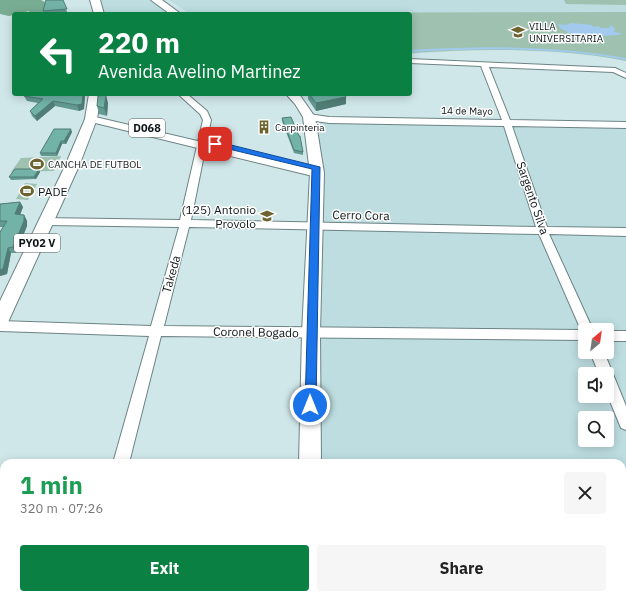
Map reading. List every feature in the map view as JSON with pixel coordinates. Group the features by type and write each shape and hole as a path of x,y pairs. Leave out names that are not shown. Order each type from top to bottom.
{"highway":[{"path":"95,0 98,12"},
{"path":"156,0 173,12"},
{"name":"PY02 V","path":"0,320 47,221 91,119 95,96"},
{"path":"294,96 300,102 309,117 316,170 311,333 310,459"}],"main road":[{"name":"D068","path":"91,119 316,170"}],"street":[{"path":"412,61 619,71 626,76"},
{"name":"Sargento Silva","path":"484,64 507,123 543,232 584,323"},
{"name":"Takeda","path":"122,459 185,223 207,117 184,96"},
{"name":"14 de Mayo","path":"309,117 329,120 626,125"},
{"name":"Cerro Cora","path":"47,221 543,232 626,232"},
{"name":"Coronel Bogado","path":"0,326 155,331 578,336"},
{"path":"614,336 626,336"},
{"path":"614,394 626,423"}],"shaded area":[{"path":"101,0 150,0 166,12 104,12"},
{"name":"VILLA UNIVERSITARIA","path":"169,0 626,0 626,61 591,54 485,49 412,54 412,12 187,12"},
{"path":"311,118 626,124 626,459 303,459"}],"green space":[{"path":"0,0 41,0 49,4 47,9 48,12 12,12 12,15 9,16 0,14"},
{"path":"564,0 626,0 626,5 566,4"},
{"path":"412,12 626,12 626,61 599,56 545,51 491,50 412,53"},
{"name":"CANCHA DE FUTBOL","path":"61,156 54,171 11,172 21,158"},
{"name":"PADE","path":"25,183 37,184 28,200 16,199"}],"water":[{"path":"571,23 592,25 593,27 597,26 602,28 609,28 611,25 615,29 614,32 621,33 619,35 602,36 603,37 600,39 587,36 577,37 560,28 558,24 566,25"}],"building":[{"path":"46,0 63,0 67,9 43,11"},
{"path":"24,96 83,96 82,104 77,105 53,101 35,116 30,111 43,99"},
{"path":"98,96 106,96 104,108 97,106"},
{"path":"311,96 346,97 316,103"},
{"path":"291,117 300,136 303,152 294,150 282,118"},
{"path":"54,129 71,129 64,141 61,141 56,153 40,153"},
{"path":"15,169 39,169 34,177 9,177"},
{"path":"20,202 15,214 24,215 24,221 13,247 8,248 3,269 0,270 0,232 7,221 0,221 0,204"}],"waterway":[{"path":"412,51 491,48 545,50 626,59"}],"place":[{"name":"VILLA UNIVERSITARIA","path":"518,32"},
{"name":"Carpinteria","path":"264,127"},
{"name":"CANCHA DE FUTBOL","path":"37,164"},
{"name":"PADE","path":"27,191"},
{"name":"(125) Antonio Provolo","path":"267,216"}],"route":[{"path":"215,144 316,167 310,405"}]}
